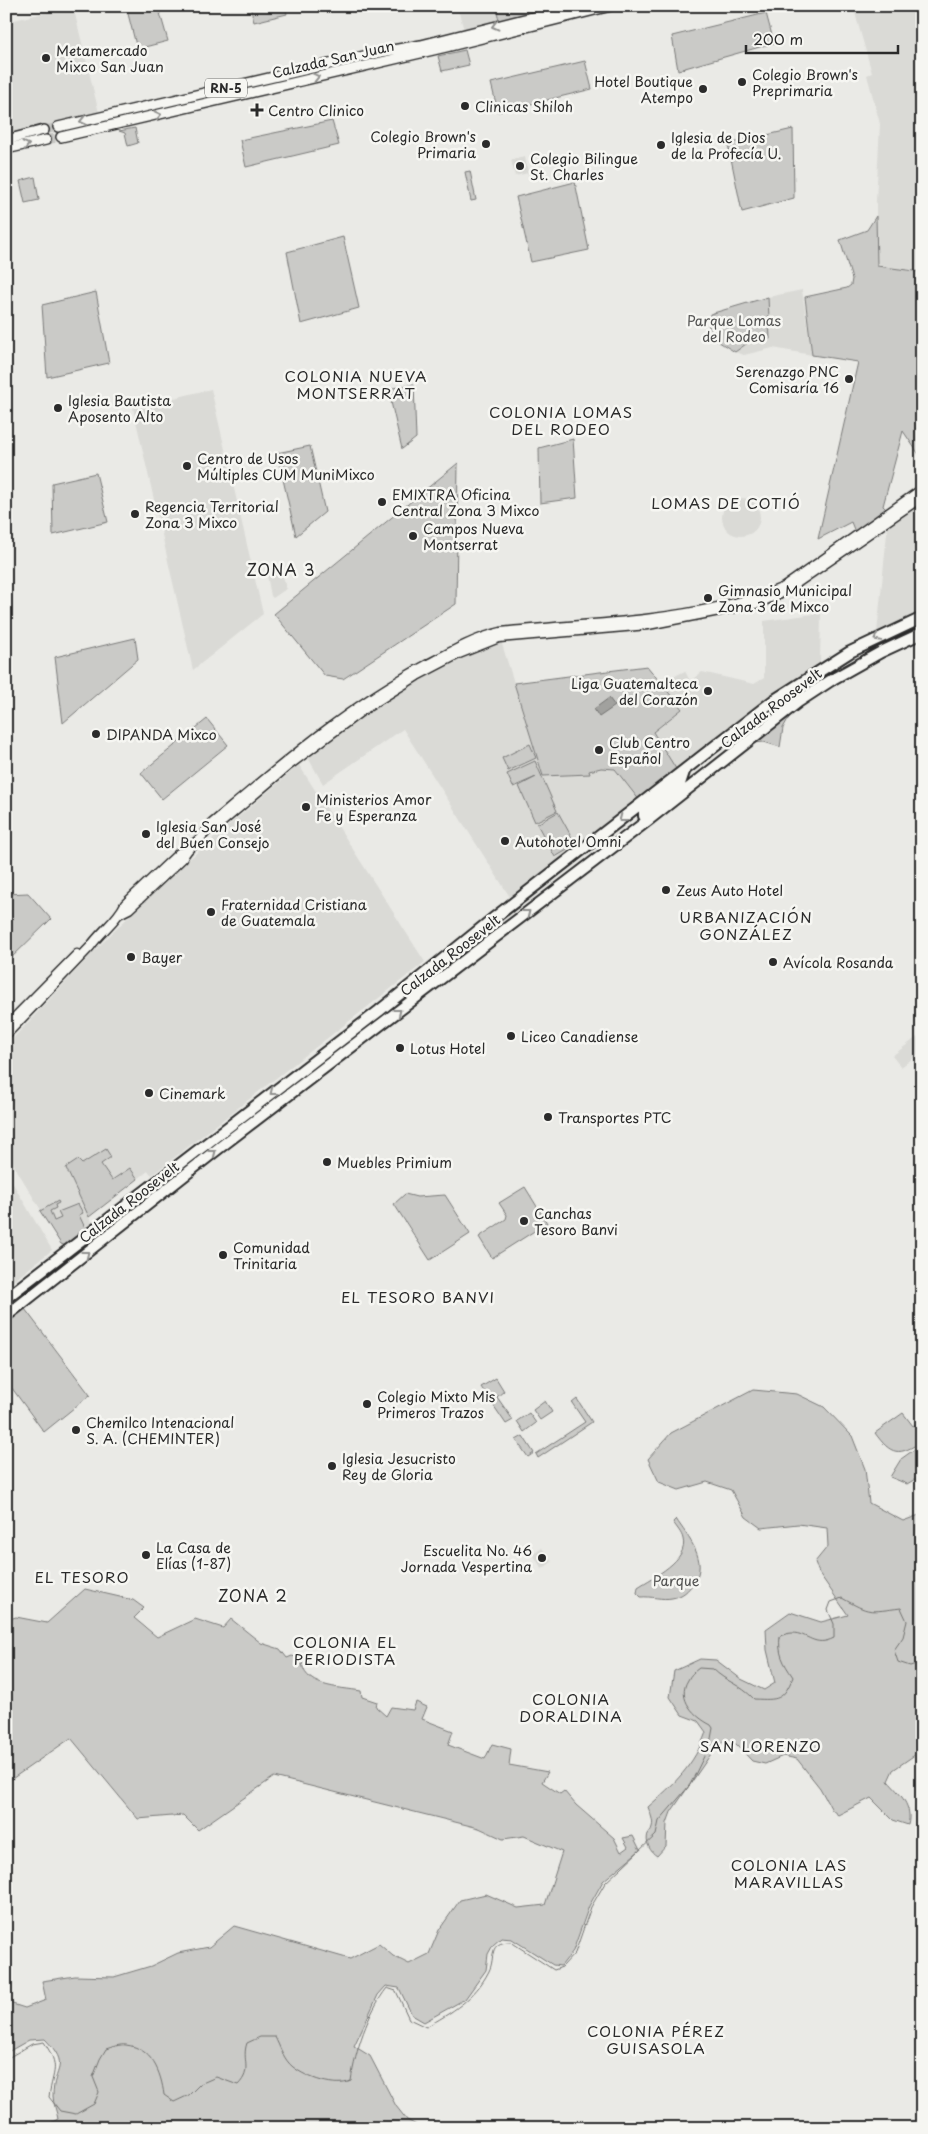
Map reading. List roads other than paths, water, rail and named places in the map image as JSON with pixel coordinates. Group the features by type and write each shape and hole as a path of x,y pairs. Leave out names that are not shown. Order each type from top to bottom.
{"highway":[{"name":"Calzada Roosevelt","path":"6,1298 379,1011 494,918 684,772 749,719 798,684 850,652 922,618"},
{"name":"Calzada Roosevelt","path":"6,1316 282,1100 798,702 857,665 922,633"},
{"path":"646,821 644,812 680,784 684,772"},
{"path":"326,1067 324,1061 327,1057 372,1022 379,1011"},
{"path":"282,1100 290,1089 319,1066 318,1058"},
{"path":"119,1227 120,1218 139,1202 147,1191"},
{"path":"6,1309 60,1267 65,1260 63,1253"}],"main road":[{"name":"Calzada San Juan","path":"58,127 381,52 421,45 445,36 576,6"},
{"name":"Calzada San Juan","path":"61,137 400,58 611,6"},
{"path":"400,58 421,45"},
{"path":"6,140 44,130"},
{"path":"6,149 46,140"},
{"path":"6,1035 121,913 130,909 183,858 185,852 208,830 210,825 342,717 384,689 462,649 501,632 647,620 707,610 765,595 784,587 922,489"},
{"path":"462,649 499,638 673,622 760,603 787,590 922,497"},
{"path":"6,1026 87,943 97,937"}],"waterway":[{"path":"6,2059 32,2044 44,2042 54,2063 54,2074 49,2097 60,2111 76,2114 94,2104 99,2092 93,2077 106,2049 121,2045 135,2047 149,2056 158,2070 164,2095 174,2102 189,2095 200,2084 216,2077 238,2085 246,2070 245,2055 247,2043 260,2037 275,2037 287,2061 306,2075 329,2083 351,2081 368,2020 387,1988 396,1991 409,2019 426,2027 453,2011 477,1990 489,1971 495,1947 498,1945 511,1942 554,1970 562,1967 575,1953 591,1907 605,1883 656,1835 659,1821 690,1785 710,1744 713,1728 689,1707 684,1694 689,1678 699,1668 713,1669 754,1699 774,1699 779,1697 786,1691 793,1677 782,1658 780,1636 790,1633 798,1634 816,1641 827,1641 834,1638 834,1624 828,1610 831,1602 842,1598 859,1607 870,1610 901,1608 907,1621 903,1637 894,1650 898,1662 910,1666 922,1662"}],"tunnel":[{"path":"44,130 58,127"},
{"path":"46,140 61,137"}],"place":[{"name":"Metamercado Mixco San Juan","path":"46,58"},
{"name":"Colegio Brown's Preprimaria","path":"742,82"},
{"name":"Hotel Boutique Atempo","path":"703,89"},
{"name":"Clinicas Shiloh","path":"465,106"},
{"name":"Centro Clinico","path":"257,110"},
{"name":"Colegio Brown's Primaria","path":"486,144"},
{"name":"Iglesia de Dios de la Profecía U.","path":"661,145"},
{"name":"Colegio Bilingue St. Charles","path":"520,166"},
{"name":"Serenazgo PNC Comisaría 16","path":"849,379"},
{"name":"Iglesia Bautista Aposento Alto","path":"58,408"},
{"name":"Centro de Usos Múltiples CUM MuniMixco","path":"187,466"},
{"name":"EMIXTRA Oficina Central Zona 3 Mixco","path":"382,502"},
{"name":"Regencia Territorial Zona 3 Mixco","path":"135,514"},
{"name":"Campos Nueva Montserrat","path":"413,536"},
{"name":"Gimnasio Municipal Zona 3 de Mixco","path":"708,598"},
{"name":"Liga Guatemalteca del Corazón","path":"708,691"},
{"name":"DIPANDA Mixco","path":"96,734"},
{"name":"Club Centro Español","path":"599,750"},
{"name":"Ministerios Amor Fe y Esperanza","path":"306,807"},
{"name":"Iglesia San José del Buen Consejo","path":"146,834"},
{"name":"Autohotel Omni","path":"505,841"},
{"name":"Zeus Auto Hotel","path":"666,890"},
{"name":"Fraternidad Cristiana de Guatemala","path":"211,912"},
{"name":"Bayer","path":"131,957"},
{"name":"Avícola Rosanda","path":"773,962"},
{"name":"Liceo Canadiense","path":"511,1036"},
{"name":"Lotus Hotel","path":"400,1048"},
{"name":"Cinemark","path":"149,1093"},
{"name":"Transportes PTC","path":"548,1117"},
{"name":"Muebles Primium","path":"327,1162"},
{"name":"Canchas Tesoro Banvi","path":"524,1221"},
{"name":"Comunidad Trinitaria","path":"223,1255"},
{"name":"Colegio Mixto Mis Primeros Trazos","path":"367,1404"},
{"name":"Chemilco Intenacional S. A. (CHEMINTER)","path":"76,1430"},
{"name":"Iglesia Jesucristo Rey de Gloria","path":"332,1466"},
{"name":"La Casa de Elías (1-87)","path":"146,1555"},
{"name":"Escuelita No. 46 Jornada Vespertina","path":"542,1558"}],"district":[{"name":"COLONIA NUEVA MONTSERRAT","path":"356,384"},
{"name":"COLONIA LOMAS DEL RODEO","path":"561,420"},
{"name":"LOMAS DE COTIÓ","path":"726,502"},
{"name":"ZONA 3","path":"281,569"},
{"name":"URBANIZACIÓN GONZÁLEZ","path":"746,924"},
{"name":"EL TESORO BANVI","path":"418,1296"},
{"name":"EL TESORO","path":"82,1576"},
{"name":"ZONA 2","path":"253,1595"},
{"name":"COLONIA EL PERIODISTA","path":"345,1650"},
{"name":"COLONIA DORALDINA","path":"571,1706"},
{"name":"SAN LORENZO","path":"761,1745"},
{"name":"COLONIA LAS MARAVILLAS","path":"789,1872"},
{"name":"COLONIA PÉREZ GUISASOLA","path":"656,2038"}],"park label":[{"name":"Parque Lomas del Rodeo","path":"734,328"},
{"name":"Parque","path":"676,1580"}]}
